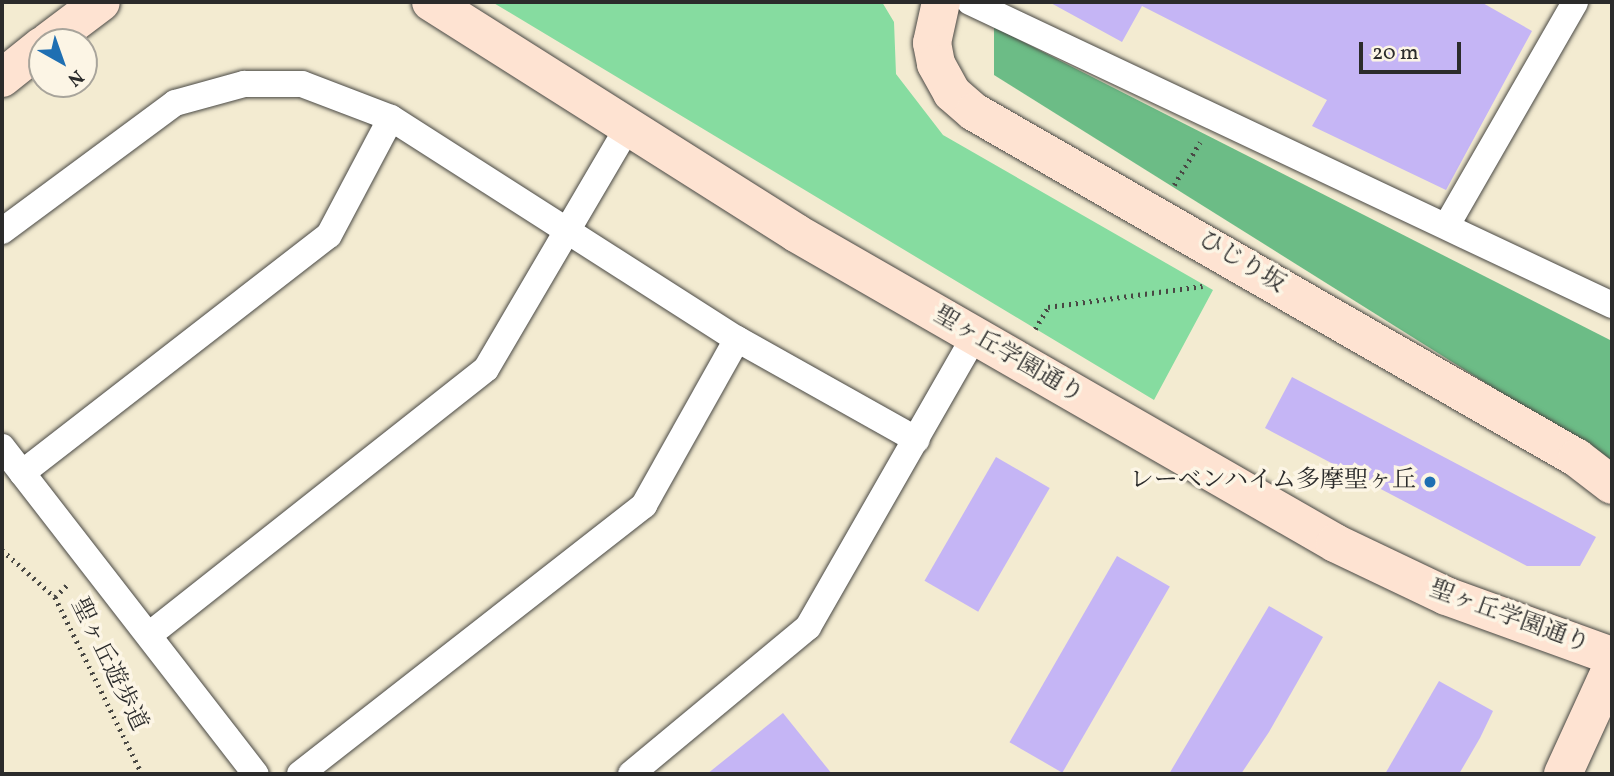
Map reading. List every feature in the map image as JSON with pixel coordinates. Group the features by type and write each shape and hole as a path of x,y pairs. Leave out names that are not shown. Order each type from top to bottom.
{"street":[{"path":"67,28 101,2"},
{"name":"聖ヶ丘学園通り","path":"431,2 628,127 974,337 1368,561 1612,656"},
{"name":"ひじり坂","path":"941,2 932,43 936,64 962,103 1158,213 1612,485"},
{"path":"970,2 1612,305"},
{"path":"1447,225 1576,2"},
{"path":"2,78 28,57"},
{"path":"2,231 145,118 175,103 244,84 302,83 391,118 737,339 917,440"},
{"path":"22,472 329,235 391,118"},
{"path":"149,635 486,369 628,127"},
{"path":"631,774 808,627 974,337"},
{"path":"300,774 644,505 737,339"},
{"path":"2,447 256,774"},
{"path":"1563,774 1612,667"}],"path":[{"path":"1158,213 1214,117"},
{"path":"1027,342 1048,307 1202,289"},
{"name":"聖ヶ丘遊歩道","path":"2,550 55,597 142,774"}],"green space":[{"path":"492,2 882,2 894,22 896,74 943,135 1213,290 1154,400"},
{"path":"994,27 1612,341 1612,462 994,75"}],"building":[{"path":"1049,2 1481,2 1532,31 1446,190 1312,126 1327,100 1142,6 1122,42"},
{"name":"レーベンハイム多摩聖ヶ丘","path":"1292,377 1596,537 1580,566 1527,566 1265,428"},
{"path":"996,457 1050,488 978,612 924,581"},
{"path":"1117,556 1170,586 1062,773 1010,742"},
{"path":"1269,606 1323,637 1269,732 1241,774 1169,774"},
{"path":"1439,681 1493,711 1480,738 1459,774 1385,774"},
{"path":"783,713 832,774 707,774"}],"place":[{"name":"レーベンハイム多摩聖ヶ丘","path":"1430,482"}]}
